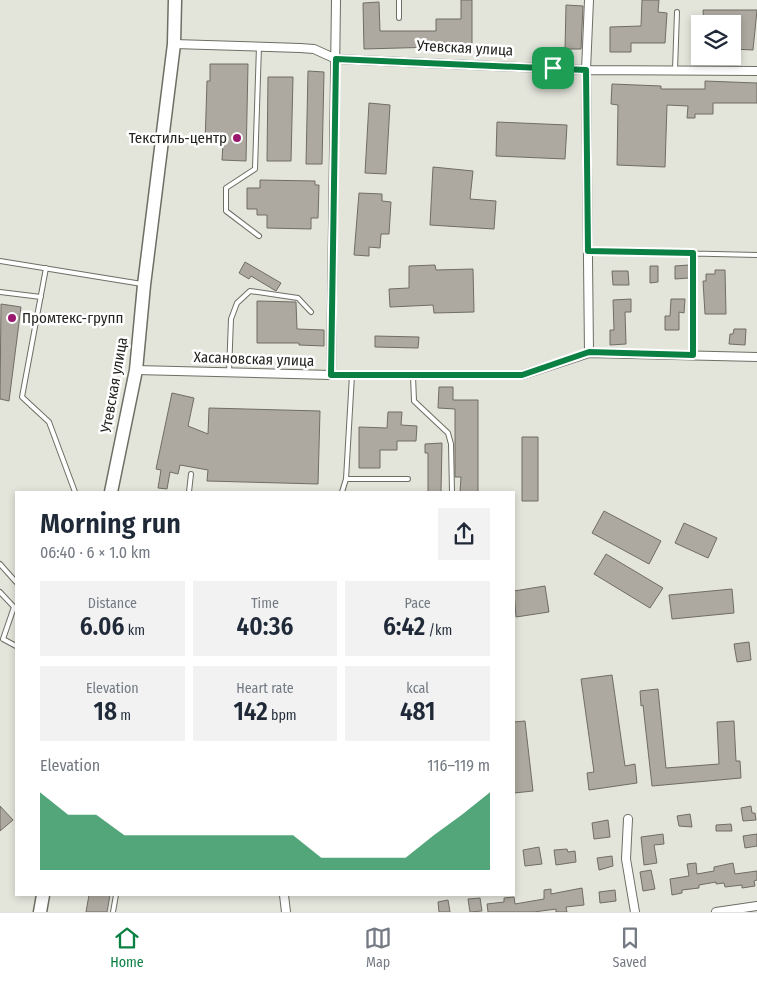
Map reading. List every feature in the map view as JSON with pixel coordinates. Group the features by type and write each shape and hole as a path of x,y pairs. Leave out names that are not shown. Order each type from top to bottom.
{"main road":[{"name":"Утевская улица","path":"111,491 136,370 144,285 174,44 175,0"},
{"path":"40,912 44,896"}],"street":[{"path":"331,375 336,0"},
{"path":"589,0 586,70 589,352"},
{"name":"Утевская улица","path":"174,44 314,49 336,59 586,70 757,71"},
{"name":"Хасановская улица","path":"136,370 331,375 522,375 589,352 757,357"},
{"path":"628,819 626,860 635,912"},
{"path":"284,896 286,912"},
{"path":"716,912 757,906"}],"lane":[{"path":"399,0 399,18"},
{"path":"675,71 677,12"},
{"path":"259,46 255,169 226,188 226,211 259,236"},
{"path":"588,251 757,254"},
{"path":"693,253 693,355"},
{"path":"0,261 144,285"},
{"path":"46,268 22,397 49,422 75,491"},
{"path":"0,292 41,297"},
{"path":"229,372 231,319 237,303 250,292 298,298 311,312"},
{"path":"342,491 346,480 352,375"},
{"path":"413,375 414,401 445,429 450,439 452,491"},
{"path":"189,491 191,474"},
{"path":"346,480 408,479"},
{"path":"0,564 15,581"},
{"path":"0,592 14,607 3,639 15,645"},
{"path":"113,912 116,896"}],"building":[{"path":"461,0 472,0 472,46 364,49 363,3 379,2 380,31 436,31 436,19 461,19"},
{"path":"642,0 659,0 658,12 667,13 665,43 631,43 631,52 610,52 610,27 641,26"},
{"path":"566,5 583,6 581,49 565,49"},
{"path":"703,10 757,10 753,50 741,49 741,15 703,15"},
{"path":"210,64 248,64 246,161 222,160 223,144 205,144 207,81 210,81"},
{"path":"308,71 324,72 322,164 306,164"},
{"path":"268,77 293,77 291,161 267,161"},
{"path":"705,81 757,83 757,103 713,103 713,114 695,114 695,118 687,118 688,106 667,105 665,167 617,165 618,105 611,104 612,84 661,86 661,89 705,89"},
{"path":"369,103 390,105 386,174 365,173"},
{"path":"497,122 567,125 565,159 496,156"},
{"path":"433,167 473,171 470,199 496,201 494,229 430,225"},
{"path":"260,180 315,181 315,185 319,185 318,218 311,218 311,229 267,228 267,215 257,215 257,209 247,209 247,188 260,188"},
{"path":"359,193 382,194 382,201 391,202 389,234 381,234 380,248 369,247 369,256 354,255"},
{"path":"245,262 281,283 276,291 251,276 249,279 239,273"},
{"path":"435,265 436,270 473,269 474,312 434,313 433,305 390,307 389,289 409,288 409,266"},
{"path":"689,265 689,278 675,279 675,266"},
{"path":"650,266 658,266 658,282 650,283"},
{"path":"715,270 725,270 726,314 705,314 703,281 706,281 706,274 715,274"},
{"path":"612,271 628,271 629,285 613,285"},
{"path":"631,299 631,312 625,312 626,344 610,345 610,330 614,330 613,300"},
{"path":"671,299 685,299 684,313 679,312 679,330 665,330 665,316 670,316"},
{"path":"257,301 296,302 297,329 324,330 324,346 299,345 299,343 257,343"},
{"path":"1,304 21,307 9,401 0,399"},
{"path":"734,329 746,329 745,345 729,344 730,334 733,334"},
{"path":"375,336 419,337 418,348 375,347"},
{"path":"439,387 453,387 453,400 478,400 478,491 460,491 461,477 455,477 455,409 438,408"},
{"path":"172,393 194,398 188,426 208,434 209,408 320,411 318,484 207,481 208,470 180,465 178,474 170,472 167,489 158,488 161,470 156,469"},
{"path":"388,412 402,412 401,425 417,426 416,441 397,441 397,450 380,450 380,468 359,468 359,427 387,428"},
{"path":"522,437 538,437 538,501 522,501"},
{"path":"442,443 441,491 428,491 428,453 425,453 425,444"},
{"path":"604,511 661,541 649,564 592,533"},
{"path":"684,523 717,538 708,558 675,543"},
{"path":"606,554 663,588 650,608 594,574"},
{"path":"545,586 549,612 516,617 515,591"},
{"path":"732,589 734,613 672,619 669,595"},
{"path":"749,642 751,660 737,662 734,644"},
{"path":"612,675 625,766 635,764 637,783 589,790 587,773 594,772 581,679"},
{"path":"658,689 666,768 719,764 717,722 734,721 736,761 740,761 741,778 652,786 640,691"},
{"path":"525,721 533,791 515,793 515,722"},
{"path":"0,806 13,820 0,831"},
{"path":"751,806 756,820 743,821 741,808"},
{"path":"690,814 692,827 679,826 677,816"},
{"path":"608,820 610,837 594,839 592,823"},
{"path":"731,824 732,831 716,831 716,825"},
{"path":"663,834 664,844 654,845 657,863 644,865 641,837"},
{"path":"757,834 757,846 745,848 743,836"},
{"path":"539,847 542,864 525,866 523,850"},
{"path":"567,849 568,852 575,851 576,862 556,865 554,850"},
{"path":"612,856 613,866 599,870 597,858"},
{"path":"696,863 697,874 714,871 714,867 733,863 735,874 757,871 757,880 754,881 755,886 742,888 742,885 725,887 724,883 716,884 716,882 699,885 699,888 682,890 682,893 672,895 670,879 689,876 687,864"},
{"path":"651,870 655,889 643,891 640,872"},
{"path":"582,888 584,905 566,907 567,912 556,912 556,909 534,912 488,912 487,904 504,902 504,898 514,897 515,904 544,899 544,890 551,889 551,894"},
{"path":"615,890 616,901 600,903 599,892"},
{"path":"89,896 110,896 107,912 86,912"},
{"path":"480,898 482,911 470,912 468,899"},
{"path":"448,900 450,912 439,912 438,902"}],"place":[{"name":"Текстиль-центр","path":"237,138"},
{"name":"Промтекс-групп","path":"12,318"}],"route":[{"path":"336,59 553,68 586,70 588,251 693,253 693,355 589,352 522,375 331,375 336,59"}]}
